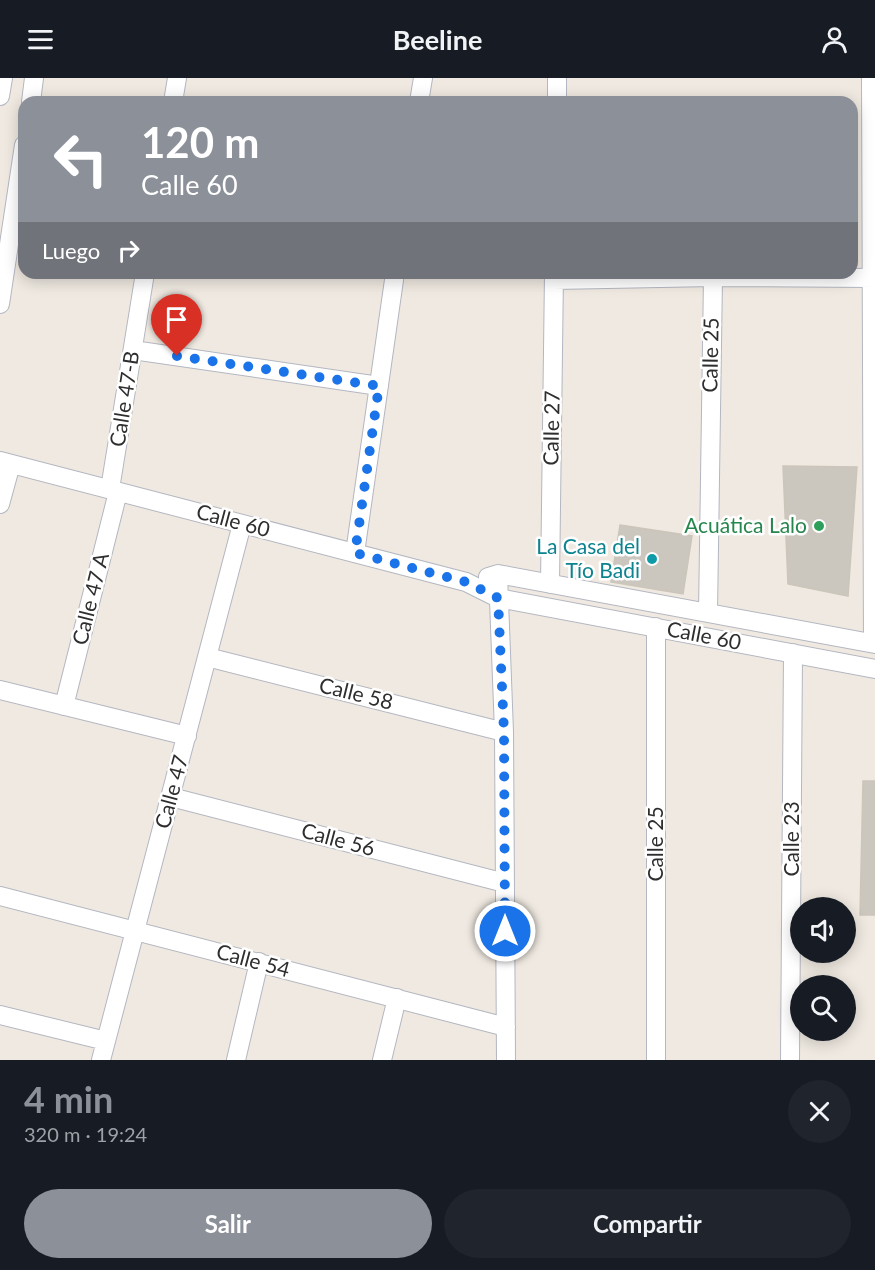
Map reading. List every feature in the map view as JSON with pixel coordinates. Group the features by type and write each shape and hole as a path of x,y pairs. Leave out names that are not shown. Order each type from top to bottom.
{"street":[{"path":"0,96 3,78"},
{"path":"31,96 34,78"},
{"path":"174,96 177,78"},
{"path":"420,96 423,78"},
{"path":"557,78 557,96"},
{"path":"871,78 874,278 874,643"},
{"path":"0,304 6,223 18,171"},
{"path":"858,278 874,278"},
{"name":"Calle 47-B","path":"114,490 144,279"},
{"path":"355,553 394,279"},
{"name":"Calle 27","path":"550,584 554,279"},
{"name":"Calle 25","path":"708,613 712,279"},
{"path":"133,350 379,386"},
{"path":"0,504 6,462"},
{"name":"Calle 60","path":"6,462 466,582 498,598 875,669"},
{"name":"Calle 47 A","path":"64,706 114,490"},
{"name":"Calle 47","path":"101,1060 242,524"},
{"path":"498,574 504,732 506,1060"},
{"name":"Calle 60","path":"466,582 498,574 874,643"},
{"name":"Calle 25","path":"656,627 656,1060"},
{"name":"Calle 23","path":"790,1060 794,653"},
{"name":"Calle 58","path":"207,657 504,732"},
{"path":"0,690 187,736"},
{"name":"Calle 56","path":"171,797 505,883"},
{"name":"Calle 54","path":"0,896 506,1027"},
{"path":"236,1060 259,962"},
{"path":"382,1060 397,998"},
{"path":"0,1015 106,1041"}],"building":[{"name":"Acuática Lalo","path":"783,466 857,467 848,596 788,584"},
{"name":"La Casa del Tío Badi","path":"620,525 692,536 683,594 611,582"},
{"path":"863,781 875,781 875,915 860,915"}],"place":[{"name":"Acuática Lalo","path":"819,526"},
{"name":"La Casa del Tío Badi","path":"652,559"}],"route":[{"path":"177,356 379,386 355,553 466,582 498,598 504,732 505,931"}]}
